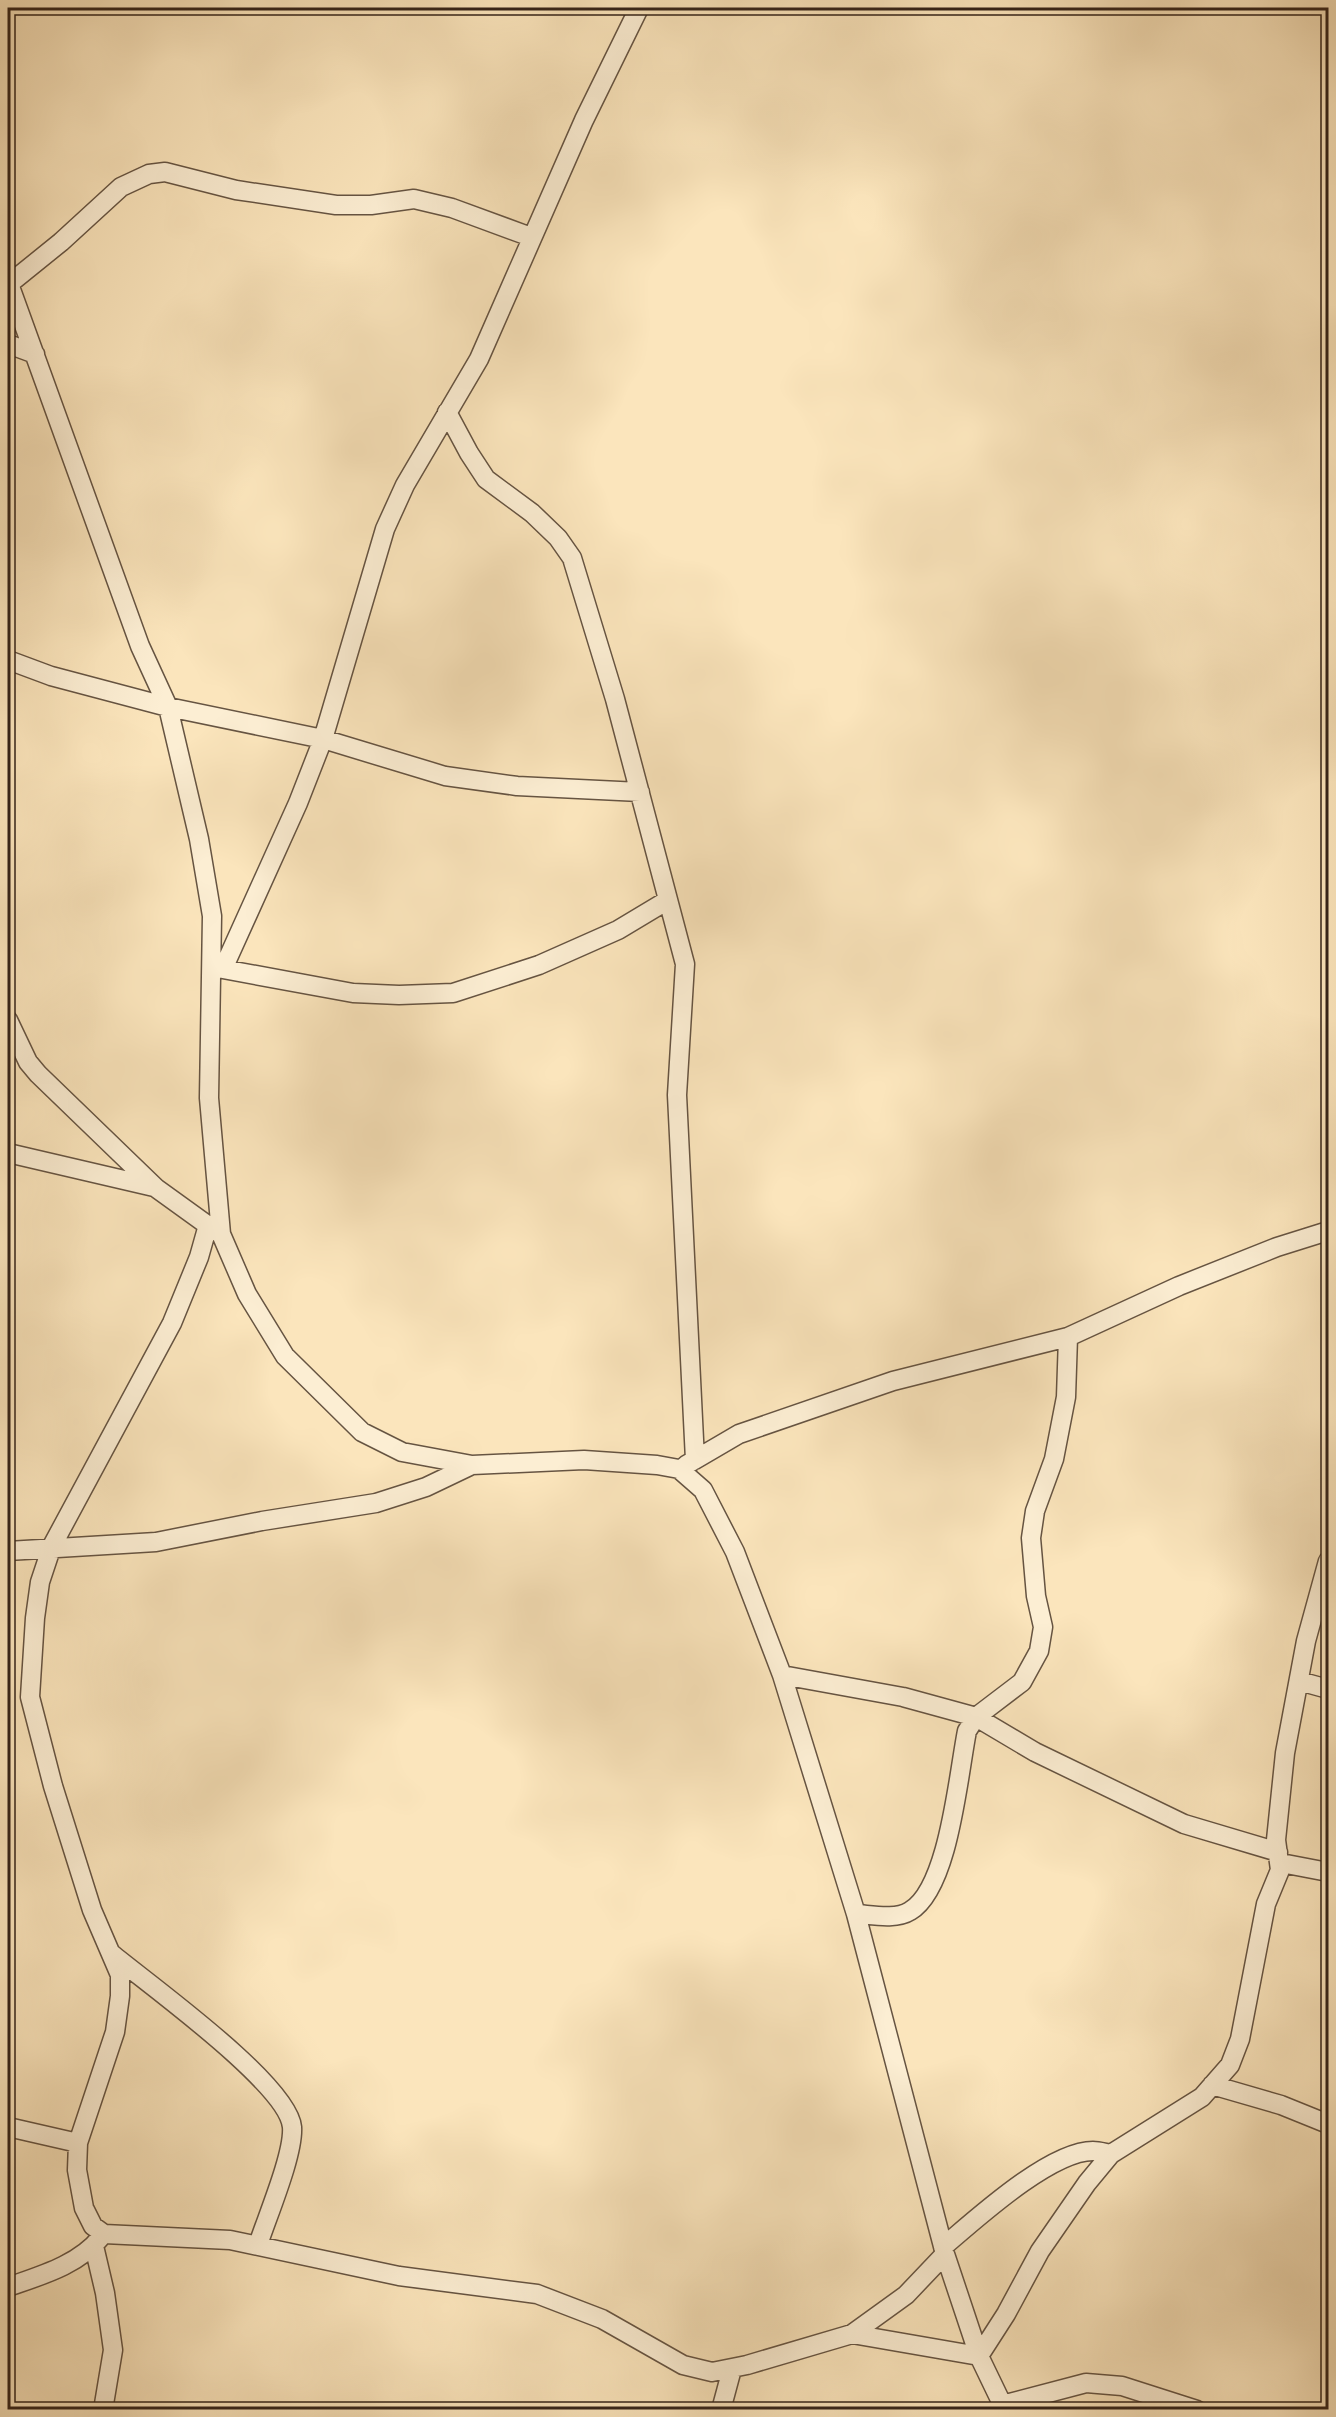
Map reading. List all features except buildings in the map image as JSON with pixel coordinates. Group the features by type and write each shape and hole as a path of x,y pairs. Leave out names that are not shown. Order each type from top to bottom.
{"street":[{"path":"217,968 298,804 323,739 385,529 405,485 479,359 584,120 639,8"},
{"path":"531,237 452,208 414,199 371,205 336,205 236,190 165,171 149,174 122,187 61,242 8,282 140,646 168,706 199,839 212,916 217,968 209,1098 214,1230 247,1294 285,1356 362,1432 402,1452 472,1465 584,1460 679,1469 739,1434 893,1381 1068,1337 1179,1286 1277,1247 1329,1231"},
{"path":"8,344 35,354"},
{"path":"447,412 486,479 532,513 558,538 572,558 615,699 685,964 676,1095 695,1460"},
{"path":"8,660 51,676 168,706 323,739 445,776 516,786 640,792"},
{"path":"217,968 353,993 399,995 453,993 539,964 618,930 668,900"},
{"path":"8,1020 28,1062 38,1074 156,1188 214,1230"},
{"path":"8,1153 156,1188"},
{"path":"104,2409 113,2350 99,2240 84,2208 77,2170 78,2143 115,2032 120,1996 120,1975 92,1910 53,1786 30,1697 34,1617 40,1582 52,1546 171,1323 199,1257 214,1230"},
{"path":"856,1914 888,1916 908,1912 923,1902 939,1872 967,1731 976,1717 1022,1682 1039,1651 1043,1627 1036,1596 1031,1538 1035,1511 1054,1459 1066,1397 1068,1337"},
{"path":"8,1551 52,1546 156,1542 262,1521 376,1503 426,1487 472,1465"},
{"path":"679,1469 703,1490 735,1552 782,1675 856,1914 944,2250 979,2356 1004,2407 1086,2383 1122,2386 1197,2409"},
{"path":"979,2356 1006,2314 1040,2251 1087,2183 1111,2154 1203,2097 1230,2065 1240,2039 1266,1904 1279,1857 1276,1840 1285,1753 1306,1641 1329,1561"},
{"path":"782,1675 903,1698 976,1717 1035,1752 1174,1819 1279,1857 1329,1872"},
{"path":"1299,1681 1329,1689"},
{"path":"110,1953 256,2072 286,2108 292,2127 286,2158 258,2245"},
{"path":"1212,2085 1281,2105 1329,2124"},
{"path":"8,2127 78,2143"},
{"path":"8,2287 40,2276 78,2258 99,2240 230,2240 399,2276 537,2294 602,2319 682,2366 712,2372 732,2369 852,2334 906,2295 944,2250 1034,2175 1072,2155 1093,2151 1111,2154"},
{"path":"852,2334 979,2356"},
{"path":"721,2409 732,2369"}]}
